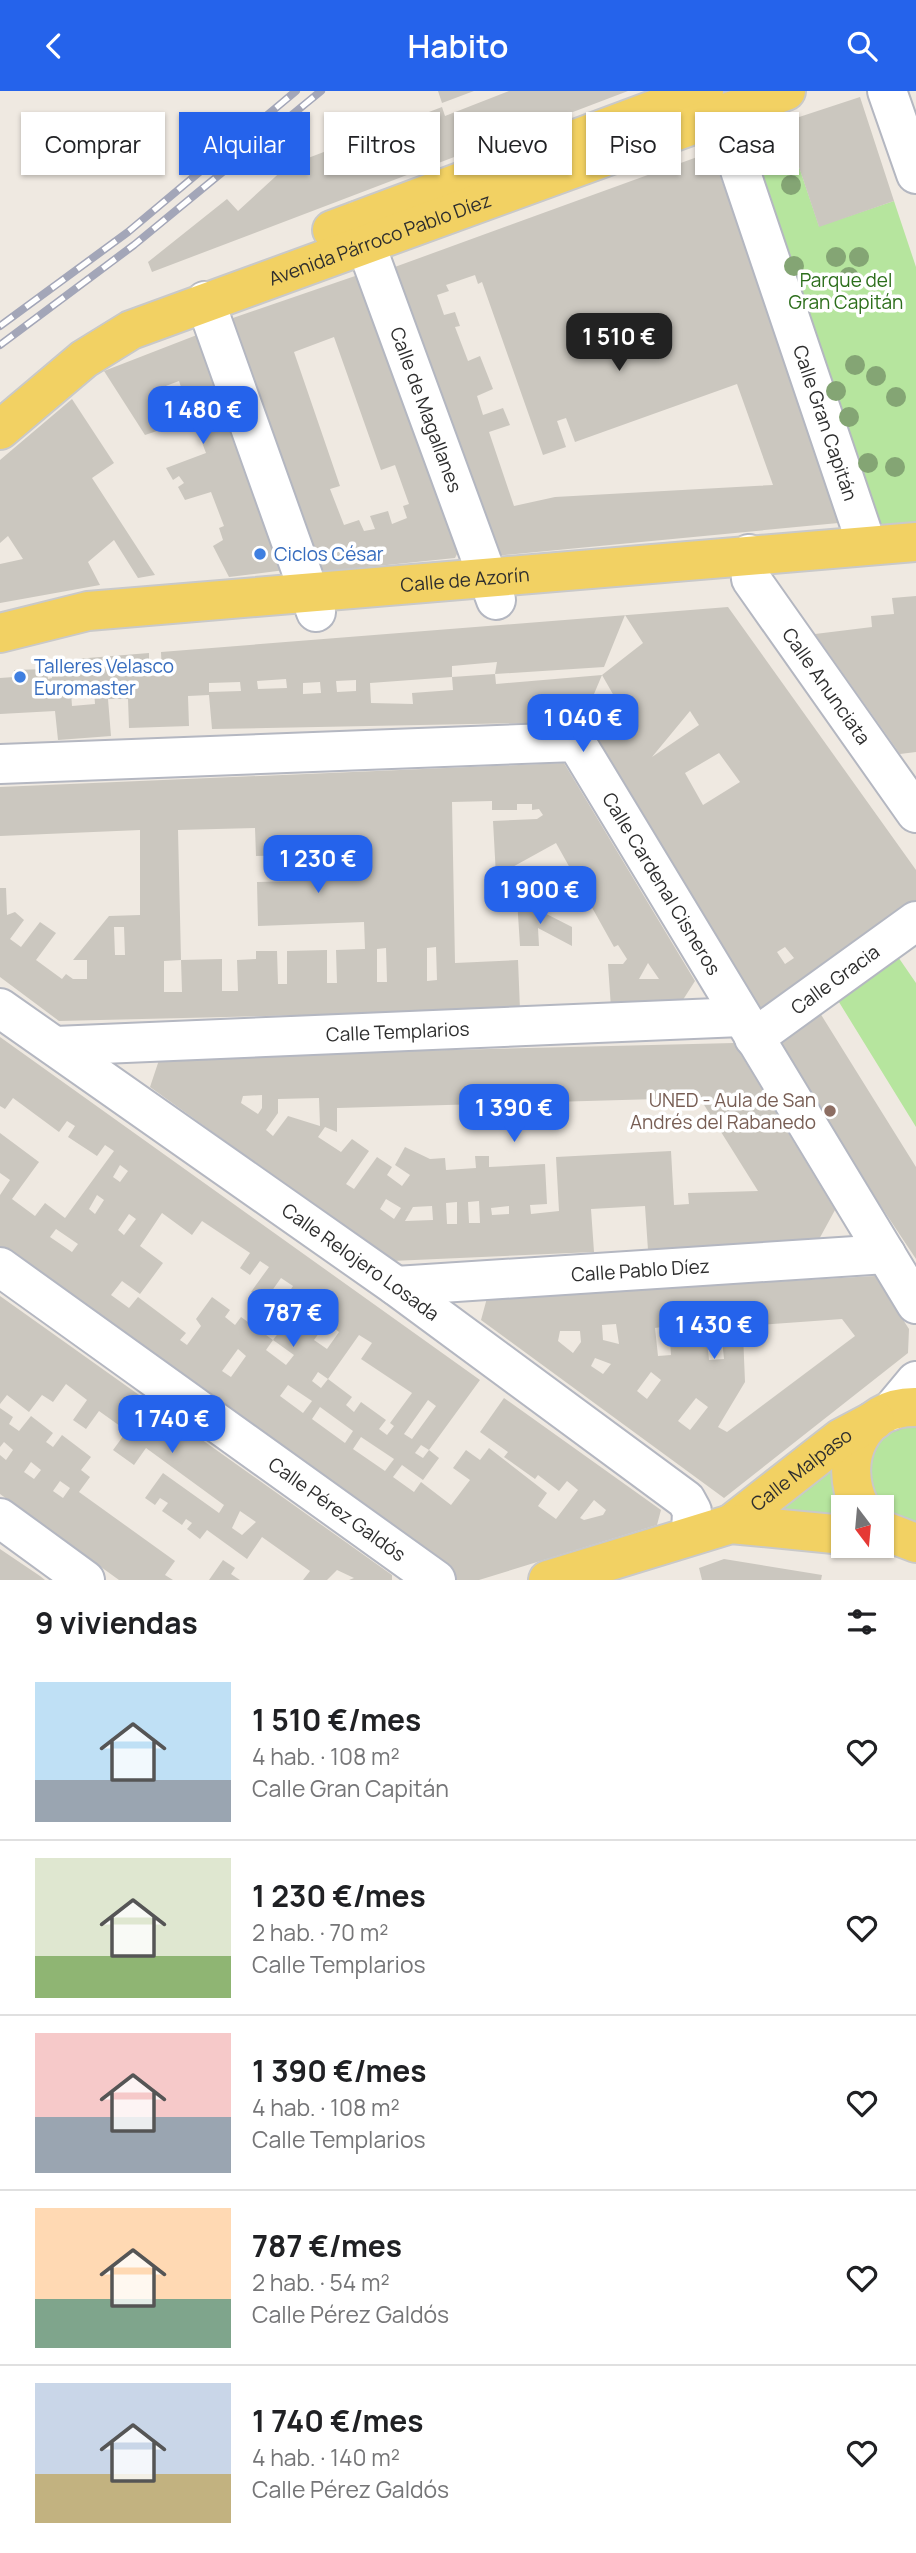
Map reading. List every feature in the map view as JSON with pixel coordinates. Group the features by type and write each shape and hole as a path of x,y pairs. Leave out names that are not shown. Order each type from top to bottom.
{"main road":[{"name":"Avenida Párroco Pablo Díez","path":"0,430 85,359 131,330 205,302 362,234 713,103 786,91"},
{"name":"Avenida Párroco Pablo Díez","path":"0,395 126,305 362,234"},
{"name":"Calle de Azorín","path":"9,632 41,636 313,603 750,567 916,541"},
{"name":"Calle de Azorín","path":"750,567 916,566"},
{"path":"856,1495 852,1483 852,1449 894,1413"},
{"name":"Calle Malpaso","path":"731,1524 841,1438 894,1413"},
{"path":"548,1580 731,1524 831,1534"}],"street":[{"path":"887,91 916,174"},
{"name":"Calle Gran Capitán","path":"713,103 862,531"},
{"name":"Calle de Magallanes","path":"362,234 493,590"},
{"path":"205,302 313,603"},
{"name":"Calle Anunciata","path":"750,567 916,813"},
{"name":"Calle Cardenal Cisneros","path":"0,764 576,742 916,1304"},
{"name":"Calle Gracia","path":"748,1027 916,921"},
{"name":"Calle Relojero Losada","path":"0,1008 396,1286 686,1500 692,1511 691,1535"},
{"name":"Calle Templarios","path":"55,1046 748,1027"},
{"name":"Calle Pablo Díez","path":"396,1286 886,1254"},
{"name":"Calle Pérez Galdós","path":"0,1267 436,1580"},
{"name":"Calle Malpaso","path":"894,1413 916,1381"},
{"path":"0,1518 85,1580"}],"green space":[{"name":"Parque del Gran Capitán","path":"799,167 819,226 894,201 916,267 916,527 862,531 729,175 799,175"},
{"path":"894,951 916,983 916,1127 834,994"},
{"path":"916,1424 916,1526 894,1518 894,1495 873,1495 867,1481 869,1459 873,1450 887,1436"},
{"path":"833,1459 834,1495 831,1495 831,1517 765,1518"}],"building":[{"path":"438,91 474,91 442,103"},
{"path":"509,91 628,91 572,112 455,112"},
{"path":"860,97 894,201 819,227 799,167 799,117"},
{"path":"442,107 445,116 454,112 454,157 440,162 440,112 429,112"},
{"path":"324,152 324,175 407,175 152,272 148,262 227,199 238,211 277,175 310,175 310,157"},
{"path":"695,158 695,175 720,175 849,522 495,556 392,268 648,175 681,175 681,163","holes":["475,275 478,284 482,282 543,455 566,447 557,421 566,418 575,442 737,384 773,485 555,497 514,506 489,432 510,425 503,408 483,415 477,396 493,389 480,356 468,361 455,327 460,326 455,312 444,315 437,295 449,291 446,285"]},
{"path":"358,275 459,550 455,558 319,572 230,319","holes":["334,337 381,470 395,465 409,504 403,506 407,518 392,524 388,511 370,516 375,529 364,531 359,520 344,525 330,489 340,486 294,352"]},
{"path":"202,333 285,570 229,577 213,546 223,540 219,528 224,526 211,492 185,500 178,487 184,483 179,476 173,480 166,468 206,453 193,419 145,435 104,371","holes":["179,381 182,390 153,400 150,392"]},
{"path":"72,399 114,463 92,478 155,575 138,578 114,540 88,562 100,585 0,603 0,564 23,559 8,536 0,543 0,460"},
{"path":"916,596 916,752 900,754 815,634 872,627 871,616 894,614 892,598"},
{"path":"728,607 916,870 916,904 758,1019 582,722 212,729 209,695 188,696 189,726 129,728 128,699 108,699 111,736 58,740 55,711 0,714 0,678 14,677 14,670 47,669 48,679 52,678 51,661 149,653 149,676 162,675 161,652 625,615","holes":["625,615 643,643 602,675 496,684 495,674 604,667","497,662 495,674 452,677 452,666","602,675 614,696 586,713","452,677 453,690 412,693 413,704 371,703 370,683","286,679 287,688 258,689 257,681","356,680 356,691 337,692 336,681","240,682 241,691 209,692 209,683","320,682 321,693 303,694 303,683","94,690 95,704 72,706 71,692","690,711 699,725 652,757","719,753 740,782 703,805 685,773","785,947 794,958 785,964 777,952"]},
{"path":"564,763 695,981 679,1006 611,1008 608,964 623,964 627,959 618,945 614,947 556,843 496,876 493,821 537,819 543,815 539,809 532,810 532,804 517,804 517,810 492,810 492,801 452,802 455,963 518,960 520,1010 59,1021 0,977 0,888 6,888 7,915 15,912 24,920 10,939 21,947 40,922 56,933 36,960 62,979 66,974 73,979 87,979 87,960 73,960 109,916 140,915 140,830 0,836 0,787","holes":["255,828 256,856 296,855 297,881 257,882 258,926 364,922 365,949 336,950 337,983 327,983 327,950 287,951 287,984 278,984 277,951 256,951 256,959 237,960 238,991 222,991 222,959 181,960 178,830","363,852 363,878 319,880 318,854","114,927 124,927 125,955 115,955","436,947 437,980 427,981 427,948","386,948 387,982 377,982 377,949","181,960 182,992 164,992 164,961","648,963 659,979 639,979"]},
{"path":"517,899 572,927 572,946 538,928 539,946 520,946"},
{"path":"820,1013 916,1167 916,1259 773,1044"},
{"path":"0,1037 480,1380 429,1450 439,1458 423,1480 402,1465 393,1477 414,1492 421,1482 451,1505 470,1480 453,1468 466,1450 480,1460 489,1448 547,1493 538,1506 556,1519 578,1490 567,1481 559,1491 538,1475 535,1479 504,1457 508,1452 480,1432 504,1398 661,1510 657,1525 479,1580 455,1580 0,1249 0,1195 10,1180 0,1173 0,1133 39,1162 12,1199 35,1216 45,1203 65,1218 114,1151 105,1145 97,1156 68,1137 75,1126 67,1121 59,1132 13,1098 5,1109 0,1106","holes":["120,1165 128,1171 120,1182 113,1177","97,1195 104,1200 95,1214 89,1209","162,1213 192,1235 202,1221 250,1253 240,1268 250,1275 260,1261 269,1267 251,1292 264,1302 281,1278 293,1286 286,1297 298,1307 273,1340 241,1317 235,1325 225,1317 230,1310 212,1297 196,1319 201,1326 187,1345 180,1340 186,1333 138,1297 129,1308 111,1295 122,1281 140,1294 163,1263 140,1246","129,1214 136,1219 124,1235 118,1230","56,1229 78,1244 72,1252 50,1237","306,1296 320,1305 300,1334 295,1330 307,1313 298,1307","327,1322 339,1332 327,1349 314,1340","359,1335 372,1343 361,1359 412,1393 390,1423 394,1426 387,1435 379,1429 386,1420 361,1402 354,1412 346,1405 352,1397 328,1379","273,1340 294,1355 286,1365 266,1350","238,1349 246,1356 231,1377 222,1371","318,1372 328,1379 321,1388 312,1381","288,1385 312,1401 303,1413 280,1396","428,1400 436,1406 412,1439 404,1434","320,1407 353,1431 345,1443 312,1419","361,1437 394,1459 385,1471 353,1449","421,1445 429,1450 423,1458 415,1453","594,1500 606,1510 603,1515 584,1520 580,1518"]},
{"path":"734,1043 835,1210 817,1243 648,1250 645,1206 591,1209 594,1252 392,1261 150,1087 160,1057","holes":["262,1095 262,1108 258,1114 241,1103 243,1096","319,1098 320,1126 288,1116 273,1136 266,1130 278,1113 278,1099","701,1100 758,1191 688,1193 689,1204 674,1205 671,1151 556,1157 559,1211 531,1214 530,1205 547,1204 545,1164 489,1167 489,1156 475,1156 476,1168 446,1170 445,1158 430,1159 405,1147 395,1165 410,1175 402,1186 387,1175 392,1167 377,1157 354,1189 346,1184 369,1151 352,1139 341,1152 318,1137 325,1127 337,1132 337,1108","386,1199 401,1208 394,1219 380,1209","479,1201 480,1223 469,1223 468,1202","457,1202 457,1224 447,1224 446,1203","432,1206 433,1220 405,1221 413,1207","509,1206 509,1214 492,1215 491,1208"]},
{"path":"875,1276 909,1329 908,1353 724,1498 481,1320 487,1298","holes":["842,1319 855,1336 727,1432 718,1427 745,1382 743,1334 757,1332 757,1325","616,1324 619,1344 603,1340 602,1325","669,1326 671,1355 658,1356 655,1328","721,1329 724,1359 709,1360 706,1330","560,1331 580,1331 581,1342 573,1353 558,1341","595,1358 611,1364 603,1374 591,1366","651,1372 661,1380 647,1399 637,1391","696,1398 708,1407 690,1430 678,1421"]},
{"path":"0,1296 392,1575 392,1580 349,1580 354,1578 337,1570 327,1580 303,1580 310,1571 262,1537 247,1559 207,1530 200,1539 187,1529 192,1523 186,1519 182,1525 162,1511 168,1503 160,1498 155,1505 145,1498 163,1473 219,1513 224,1505 146,1448 134,1465 113,1450 127,1431 99,1411 86,1429 73,1420 87,1400 66,1384 53,1402 42,1395 29,1412 7,1395 0,1404","holes":["240,1511 256,1522 242,1535 232,1528"]},
{"path":"0,1408 13,1417 9,1424 19,1431 31,1416 53,1433 46,1442 53,1447 62,1435 91,1457 81,1470 90,1477 79,1492 175,1561 165,1575 173,1580 119,1580 0,1494 0,1455 6,1460 13,1450 4,1442 0,1447","holes":["31,1462 41,1470 34,1479 24,1472","60,1481 70,1488 63,1498 53,1491"]},
{"path":"0,1549 40,1576 45,1580 0,1580"},
{"path":"724,1559 822,1575 821,1580 702,1580 699,1568"},
{"path":"223,1560 235,1568 231,1574 240,1580 209,1580"}],"railway":[{"path":"0,326 128,232 296,91"},
{"path":"0,345 134,245 321,91"}],"place":[{"name":"Ciclos César","path":"260,554"},
{"name":"Talleres Velasco Euromaster","path":"20,677"},
{"name":"UNED - Aula de San Andrés del Rabanedo","path":"830,1111"}]}
